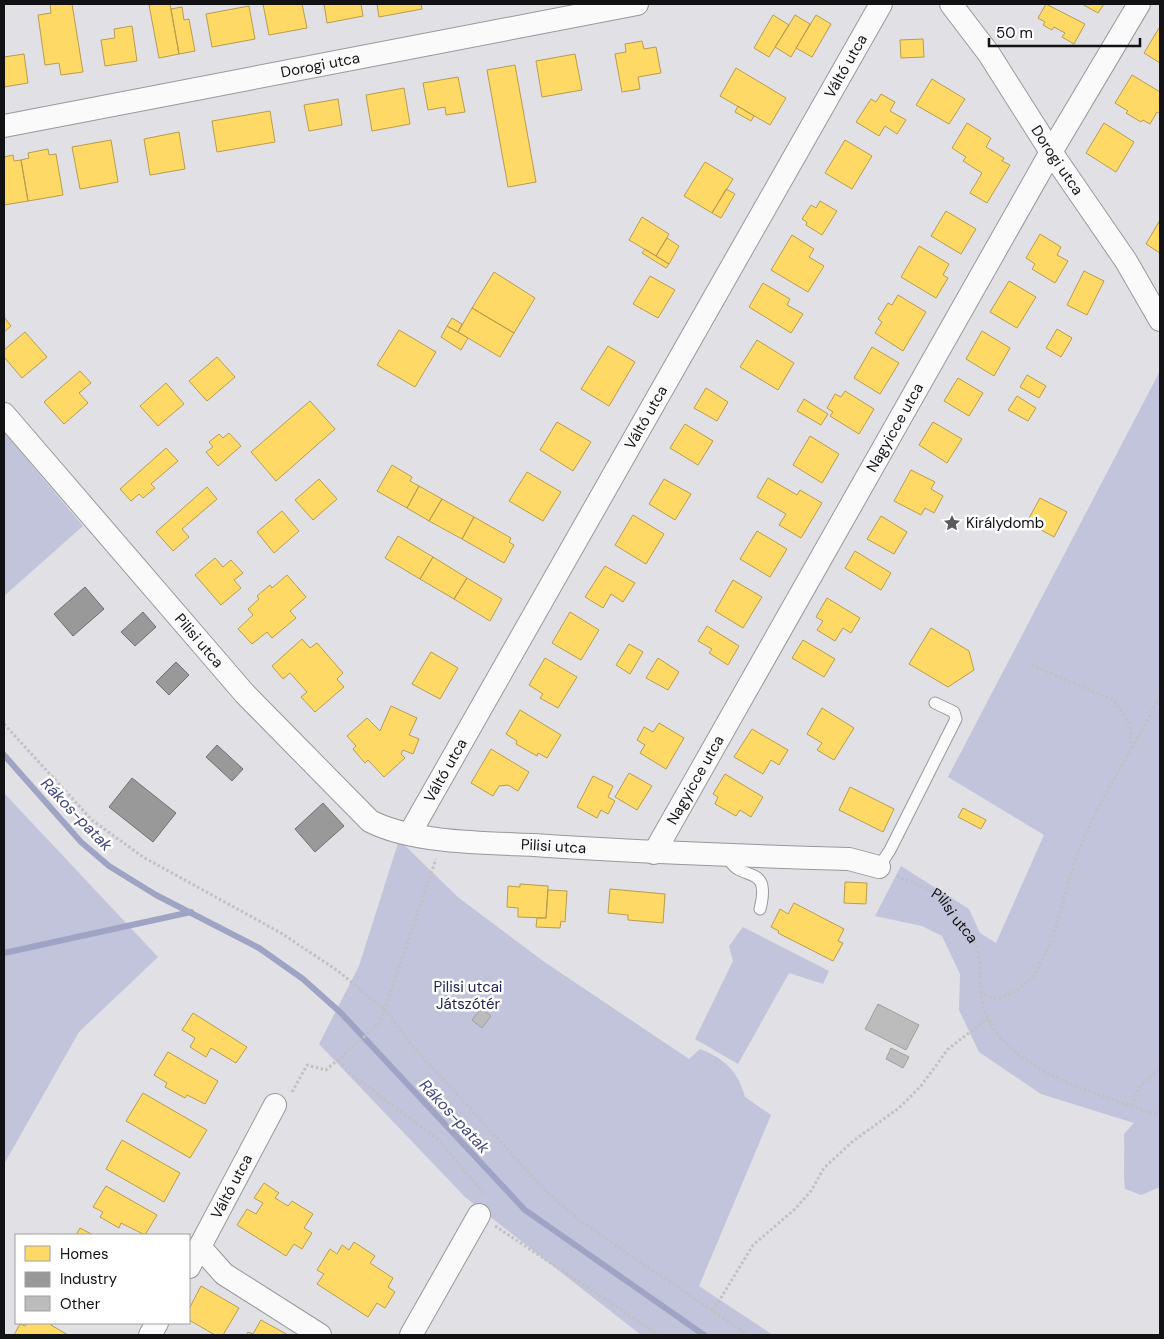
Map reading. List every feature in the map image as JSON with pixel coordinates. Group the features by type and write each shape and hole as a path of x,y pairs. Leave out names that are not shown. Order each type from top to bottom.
{"street":[{"name":"Dorogi utca","path":"4,126 637,4"},
{"name":"Váltó utca","path":"410,833 881,4"},
{"name":"Dorogi utca","path":"951,4 989,54 1051,152 1126,261 1160,320"},
{"name":"Nagyicce utca","path":"654,853 1051,152 1139,4"},
{"name":"Pilisi utca","path":"4,414 245,694 370,821 384,828 442,840 654,853 849,859 879,867"},
{"name":"Váltó utca","path":"190,1265 275,1105"},
{"path":"411,1335 479,1215"},
{"path":"200,1246 224,1274 320,1335"},
{"path":"150,1335 156,1324"}],"lane":[{"path":"879,867 890,850 956,718 954,712 935,703"},
{"path":"727,855 731,864 760,880 765,891 760,909"}],"path":[{"path":"1031,665 1113,700 1125,716 1131,729 1131,749"},
{"path":"980,993 997,999 1018,990 1035,974 1052,940 1076,857 1097,810 1160,697"},
{"path":"4,724 92,820 143,857 281,933 338,971 385,1010 409,1042 546,1190 580,1221 748,1335"},
{"path":"275,1105 283,1107 307,1065 326,1070 380,1023 442,840"},
{"name":"Pilisi utca","path":"879,867 942,897 974,943 978,954 982,1006 988,1018 1010,1047 1037,1067 1160,1116"},
{"path":"712,1311 753,1244 801,1203 811,1191 824,1168 853,1140 899,1108 921,1086 948,1049 988,1018"},
{"path":"339,1060 352,1076 439,1140 485,1195 479,1215 659,1335"},
{"path":"1131,1106 1140,1086 1160,1068"}],"green space":[{"path":"1160,371 1160,1187 1141,1195 1125,1189 1124,1134 1134,1123 1041,1094 979,1052 959,1010 960,974 942,936 922,926 875,916 901,866 969,909 980,933 996,943 1044,835 948,777"},
{"path":"4,432 83,526 4,596"},
{"path":"4,793 158,957 79,1032 4,1164"},
{"name":"Pilisi utcai Játszótér","path":"399,840 459,898 543,961 689,1059 700,1049 717,1057 729,1067 739,1080 745,1097 771,1115 699,1286 773,1335 641,1335 465,1197 319,1044 359,966"},
{"path":"743,927 829,971 823,984 789,973 738,1064 695,1039 733,961 729,946"}],"building: Homes":[{"path":"50,4 72,4 83,72 61,75 59,63 45,65 38,15 51,13"},
{"path":"170,4 179,54 159,58 149,5"},
{"path":"263,4 302,4 307,28 269,35"},
{"path":"324,4 361,4 363,16 327,23"},
{"path":"377,4 421,4 422,9 379,17"},
{"path":"1046,4 1085,24 1074,44 1062,37 1065,33 1054,27 1052,30 1043,25 1045,22 1038,18"},
{"path":"1082,4 1104,4 1098,13"},
{"path":"249,6 255,39 212,47 206,14"},
{"path":"182,7 184,20 189,19 195,51 179,54 171,9"},
{"path":"773,15 789,25 769,57 754,48"},
{"path":"795,15 810,24 791,57 775,47"},
{"path":"816,15 831,24 812,57 796,48"},
{"path":"132,26 137,61 105,66 101,40 115,38 114,29"},
{"path":"1160,29 1160,63 1144,53"},
{"path":"923,39 924,57 901,58 900,40"},
{"path":"642,41 644,49 656,47 661,73 638,77 640,89 622,92 615,54 626,52 625,44"},
{"path":"24,54 28,83 4,87 4,57"},
{"path":"575,54 582,90 542,97 536,61"},
{"path":"515,65 536,182 508,187 487,70"},
{"path":"736,68 786,98 770,125 720,96"},
{"path":"1132,75 1160,92 1160,113 1157,112 1150,124 1143,120 1141,122 1126,113 1128,111 1115,103"},
{"path":"458,77 465,112 446,115 445,107 428,110 423,83"},
{"path":"932,79 965,99 949,124 916,105"},
{"path":"404,88 410,124 372,131 366,95"},
{"path":"881,94 895,102 890,111 906,120 897,134 885,126 879,136 856,122 871,99 876,102"},
{"path":"338,99 342,125 309,131 304,105"},
{"path":"738,106 754,116 751,121 735,112"},
{"path":"270,111 275,142 217,152 212,121"},
{"path":"967,123 991,138 986,147 1004,158 1002,161 1010,165 987,203 970,193 982,173 963,161 966,157 952,148"},
{"path":"1104,123 1134,142 1116,172 1086,153"},
{"path":"179,132 185,169 150,175 144,139"},
{"path":"111,140 118,182 80,189 72,147"},
{"path":"845,140 872,156 852,189 825,173"},
{"path":"48,149 49,155 56,154 63,195 28,201 21,160 29,158 28,153"},
{"path":"13,155 14,161 21,160 28,201 4,205 4,157"},
{"path":"705,162 733,179 712,213 684,196"},
{"path":"726,189 735,194 721,218 712,213"},
{"path":"820,201 837,211 822,235 806,225 807,222 802,219 811,205 816,208"},
{"path":"946,211 976,229 961,254 931,236"},
{"path":"642,217 669,234 656,256 629,240"},
{"path":"1160,220 1160,253 1146,244"},
{"path":"1040,234 1061,247 1057,255 1068,261 1055,283 1032,269 1035,264 1026,258"},
{"path":"792,235 814,249 809,257 824,266 808,292 771,270"},
{"path":"667,238 679,246 669,264 656,256"},
{"path":"919,246 949,264 943,275 948,278 936,298 901,277"},
{"path":"645,249 669,264 666,268 642,253"},
{"path":"1084,271 1104,281 1087,315 1067,305"},
{"path":"494,272 535,298 514,333 472,308"},
{"path":"650,276 675,290 658,318 633,304"},
{"path":"1009,281 1036,297 1017,328 990,312"},
{"path":"763,283 790,299 787,305 803,314 791,333 749,307"},
{"path":"898,295 926,312 903,351 875,333 882,322 878,319 888,303 892,305"},
{"path":"472,308 514,333 500,357 458,332"},
{"path":"4,317 11,326 4,332"},
{"path":"452,318 462,324 458,332 447,326"},
{"path":"447,326 468,338 461,350 441,337"},
{"path":"1057,329 1072,338 1061,357 1046,348"},
{"path":"399,330 436,352 415,387 377,365"},
{"path":"982,331 1010,348 994,376 966,359"},
{"path":"25,332 47,357 22,378 4,357 4,350"},
{"path":"757,340 794,363 778,390 740,367"},
{"path":"608,346 635,362 609,406 581,389"},
{"path":"872,347 899,363 880,394 854,378"},
{"path":"217,357 235,377 207,401 189,381"},
{"path":"80,371 91,383 79,393 88,403 64,424 44,402"},
{"path":"1027,375 1046,386 1039,398 1020,387"},
{"path":"958,378 983,393 969,416 944,401"},
{"path":"166,383 184,404 158,426 140,406"},
{"path":"706,388 728,402 717,421 694,408"},
{"path":"845,391 874,409 859,434 830,416 833,412 827,408 835,394 841,397"},
{"path":"1017,396 1036,408 1028,421 1008,410"},
{"path":"804,399 828,414 821,425 797,411"},
{"path":"310,401 335,429 276,481 251,452"},
{"path":"557,422 591,442 573,471 540,450"},
{"path":"933,422 962,439 947,463 919,445"},
{"path":"685,424 713,441 698,465 670,448"},
{"path":"229,433 241,446 218,466 206,452 213,447 209,442 219,434 223,438"},
{"path":"810,436 839,454 822,483 793,465"},
{"path":"166,448 178,461 151,484 155,488 143,498 139,494 131,501 120,489"},
{"path":"392,465 412,477 410,481 419,486 407,508 377,491"},
{"path":"911,470 935,482 931,489 943,496 934,513 925,508 921,515 894,501"},
{"path":"527,472 561,492 543,521 509,501"},
{"path":"768,478 797,495 800,490 822,503 801,538 779,525 786,514 757,497"},
{"path":"319,479 337,499 313,520 295,500"},
{"path":"664,479 691,494 675,520 649,504"},
{"path":"419,486 442,499 429,521 407,508"},
{"path":"207,487 217,499 182,529 189,537 173,551 156,532"},
{"path":"1040,498 1067,512 1054,537 1027,522"},
{"path":"442,499 474,517 462,539 429,521"},
{"path":"282,511 299,531 274,553 257,532"},
{"path":"633,515 664,534 646,564 615,545"},
{"path":"881,516 907,532 894,554 867,539"},
{"path":"474,517 511,538 509,542 514,545 504,563 462,539"},
{"path":"757,531 787,549 770,577 740,559"},
{"path":"398,536 433,557 420,579 385,558"},
{"path":"855,551 891,573 881,590 845,568"},
{"path":"433,557 467,578 454,599 420,579"},
{"path":"215,558 223,567 231,560 243,573 234,580 241,588 221,605 195,575"},
{"path":"605,566 635,583 623,602 611,594 603,608 585,597"},
{"path":"287,575 306,597 290,611 296,618 272,638 267,632 252,644 238,629 253,615 248,609 259,599 257,596 270,585 272,588"},
{"path":"467,578 502,599 490,621 454,599"},
{"path":"733,580 762,597 743,628 715,611"},
{"path":"827,598 860,618 851,633 843,628 835,641 817,630 823,621 816,617"},
{"path":"570,612 599,630 581,660 552,643"},
{"path":"707,626 739,646 728,665 709,653 712,649 698,641"},
{"path":"931,628 969,651 974,670 948,687 909,664"},
{"path":"302,639 310,648 317,643 343,673 337,679 344,687 315,712 301,697 307,692 290,673 283,679 272,666"},
{"path":"803,640 835,659 824,677 792,658"},
{"path":"629,644 643,652 630,674 616,665"},
{"path":"431,652 458,668 440,699 412,684"},
{"path":"545,658 577,677 558,708 540,698 543,694 529,685"},
{"path":"658,658 679,672 668,690 646,678"},
{"path":"391,706 417,718 409,735 419,739 413,754 403,750 401,754 405,758 384,777 368,760 365,763 353,749 356,746 347,736 367,718 380,731"},
{"path":"822,708 854,728 834,760 817,750 822,743 807,734"},
{"path":"520,710 561,735 547,758 538,753 537,756 516,744 517,741 506,734"},
{"path":"659,723 684,738 666,769 640,753 645,745 637,740 644,727 653,732"},
{"path":"752,729 788,750 779,765 771,760 763,774 734,757"},
{"path":"491,749 529,772 518,791 508,785 499,786 493,796 471,783"},
{"path":"629,773 652,786 637,810 615,797"},
{"path":"725,774 763,797 751,817 740,810 736,816 715,804 718,797 713,794"},
{"path":"593,776 613,786 608,797 615,801 608,814 601,810 597,818 577,807"},
{"path":"850,787 894,809 883,832 839,810"},
{"path":"963,808 986,820 981,829 958,817"},
{"path":"845,882 867,883 866,904 844,903"},
{"path":"520,884 548,886 546,918 518,917 518,908 507,907 508,886 520,887"},
{"path":"610,889 665,894 663,923 628,920 628,915 608,913"},
{"path":"548,890 567,891 565,922 561,921 560,928 536,927 537,918 546,918"},
{"path":"794,903 844,929 838,941 843,943 833,961 778,933 779,931 771,927 780,909 788,914"},
{"path":"193,1013 247,1047 236,1063 211,1048 206,1057 190,1047 195,1038 182,1030"},
{"path":"168,1052 218,1081 205,1104 187,1095 185,1098 165,1087 167,1083 154,1075"},
{"path":"143,1093 207,1130 190,1158 126,1121"},
{"path":"122,1140 180,1173 164,1202 106,1169"},
{"path":"264,1183 279,1193 275,1198 288,1206 292,1201 313,1214 304,1228 312,1233 302,1249 294,1244 286,1256 237,1225 247,1209 256,1214 263,1203 254,1198"},
{"path":"106,1186 157,1215 146,1234 143,1234 121,1223 119,1228 100,1217 103,1212 93,1207"},
{"path":"80,1228 91,1234 77,1234"},
{"path":"354,1242 375,1256 370,1263 393,1278 388,1287 395,1292 385,1308 377,1303 368,1317 317,1284 324,1274 317,1270 330,1249 337,1254 342,1245 349,1250"},
{"path":"201,1286 239,1308 223,1335 215,1335 190,1321 190,1307"},
{"path":"261,1320 288,1335 246,1335 248,1332 253,1334"},
{"path":"20,1324 25,1326 26,1324 52,1324 68,1335 14,1335"}],"building: Industry":[{"path":"85,587 104,609 73,636 54,614"},
{"path":"143,612 156,627 135,646 121,632"},
{"path":"176,662 189,675 169,695 156,682"},
{"path":"217,745 243,769 232,781 206,757"},
{"path":"132,778 176,813 153,842 109,807"},
{"path":"323,803 344,826 315,852 295,829"}],"building: Other":[{"path":"878,1004 919,1025 906,1050 865,1029"},
{"path":"481,1008 491,1016 482,1028 472,1020"},
{"path":"891,1048 909,1057 903,1068 886,1059"}],"waterway":[{"name":"Rákos-patak","path":"4,755 81,842 109,866 156,895 259,948 303,979 341,1013 525,1210 704,1335"},
{"name":"Rákos-patak","path":"4,953 191,912"}],"place":[{"name":"Királydomb","path":"952,523"}]}
